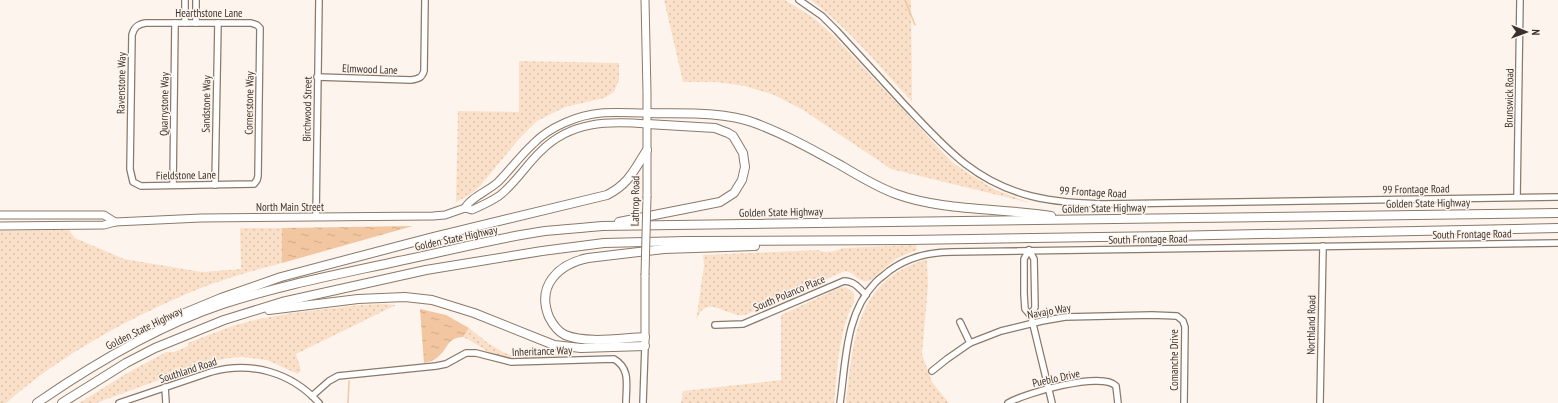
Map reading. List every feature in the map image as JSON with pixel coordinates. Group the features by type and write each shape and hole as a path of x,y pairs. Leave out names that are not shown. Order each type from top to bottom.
{"highway":[{"path":"647,113 722,115 752,122 801,144 868,181 896,194 917,200 1030,212 1074,219"},
{"path":"602,226 720,202 734,193 742,180 745,167 743,153 733,136 728,133 721,129 710,127 647,124"},
{"path":"119,351 175,317 259,284 388,249 545,209 607,195 618,190 627,182 647,150"},
{"name":"Golden State Highway","path":"37,403 119,351 190,317 222,304 284,286 496,240 545,231 602,226 1558,213"},
{"path":"62,403 126,363 150,351 184,336 282,302 426,270 542,251 604,243 908,240 1558,228"},
{"path":"645,337 581,338 565,334 555,328 546,310 548,286 560,270 576,261 588,258 664,249 908,240"},
{"path":"247,313 358,298 405,297 432,300 474,313 536,338 561,346 581,348 645,346"}],"main road":[{"name":"Lathrop Road","path":"645,0 647,113 645,346"},
{"name":"North Main Street","path":"465,208 468,202 498,182 532,144 552,129 567,122 597,114 647,113"},
{"name":"North Main Street","path":"0,226 104,225 115,222 202,218 433,216 450,213 465,208 472,210 500,195 551,142 570,132 591,124 603,122 647,124"},
{"name":"North Main Street","path":"0,215 104,215 115,222"}],"street":[{"path":"185,0 185,23"},
{"path":"196,0 196,23"},
{"name":"Birchwood Street","path":"316,217 319,0"},
{"name":"Elmwood Lane","path":"317,77 418,79 422,76 424,71 426,0"},
{"name":"99 Frontage Road","path":"799,0 822,16 933,135 962,162 984,177 1000,185 1031,196 1068,203 1103,204 1558,197"},
{"name":"Brunswick Road","path":"1517,197 1520,0"},
{"name":"Quarrystone Way","path":"173,185 175,23"},
{"name":"Sandstone Way","path":"215,185 218,23"},
{"name":"Hearthstone Lane","path":"142,24 251,23 260,28 261,42"},
{"name":"Ravenstone Way","path":"130,149 132,36 135,27 142,24"},
{"name":"Cornerstone Way","path":"258,164 261,42"},
{"name":"Fieldstone Lane","path":"130,149 130,169 133,182 141,186 254,184 257,180 258,164"},
{"name":"South Frontage Road","path":"840,403 852,324 859,304 876,282 899,264 920,255 940,252 1029,250 1558,243"},
{"name":"Northland Road","path":"1320,403 1323,246"},
{"path":"1029,250 1024,259 1024,294 1025,309 1031,316"},
{"path":"1029,250 1034,259 1034,307 1031,316 1032,323 1052,403"},
{"name":"South Polanco Place","path":"715,326 742,324 844,281 853,283 866,295"},
{"name":"Navajo Way","path":"932,371 970,342 1032,323 1073,317 1152,314 1177,316 1181,318"},
{"name":"Comanche Drive","path":"1181,318 1185,327 1184,403"},
{"path":"960,322 970,342"},
{"name":"Lathrop Road","path":"643,403 645,346"},
{"name":"Inheritance Way","path":"312,396 329,381 338,376 436,366 446,364 466,353 476,352 511,362 614,359 622,365 626,372 626,403"},
{"name":"Southland Road","path":"119,403 211,372 232,367 257,368 288,378 319,403"},
{"name":"Pueblo Drive","path":"1008,403 1022,396 1080,382 1110,382 1114,383 1118,388 1118,403"},
{"path":"165,387 166,403"}],"shaded area":[{"path":"664,0 785,0 814,18 835,37 953,163 996,190 1030,203 891,169 803,110 774,95 745,86 716,82 683,82"},
{"path":"811,0 911,0 912,102 851,36"},
{"path":"519,61 619,63 619,80 614,92 604,98 565,107 537,121 519,139 480,186 471,194 456,202 458,111 519,112"},
{"path":"240,228 282,228 282,263 211,284 149,311 74,352 50,368 6,403 0,403 0,231 69,230 75,238 124,259 202,272 241,269"},
{"path":"916,245 917,250 897,258 871,280 860,280 845,271 745,315 738,315 711,307 705,308 700,312 696,321 704,265 703,255 818,250 830,252 842,248"},
{"path":"927,259 928,286 922,354 932,382 949,403 846,403 856,335 862,315 871,297 885,282 903,269"},
{"path":"845,287 853,292 854,299 844,328 838,360 834,403 681,403 683,391 781,380 781,315 839,288"},
{"path":"359,305 396,305 296,354 301,370 298,374 267,360 243,357 229,358 209,362 96,403 79,403 129,372 166,352 174,352 188,346 188,343 235,325 292,313"},
{"path":"469,328 488,343 514,357 528,357 534,347 549,353 563,356 515,358 497,355 488,352 463,337"}],"water":[{"path":"413,226 282,263 282,228"},
{"path":"420,309 446,315 469,328 463,337 451,341 442,353 432,361 424,363"}],"waterway":[{"path":"905,0 915,25"},
{"path":"348,403 349,381"}]}
